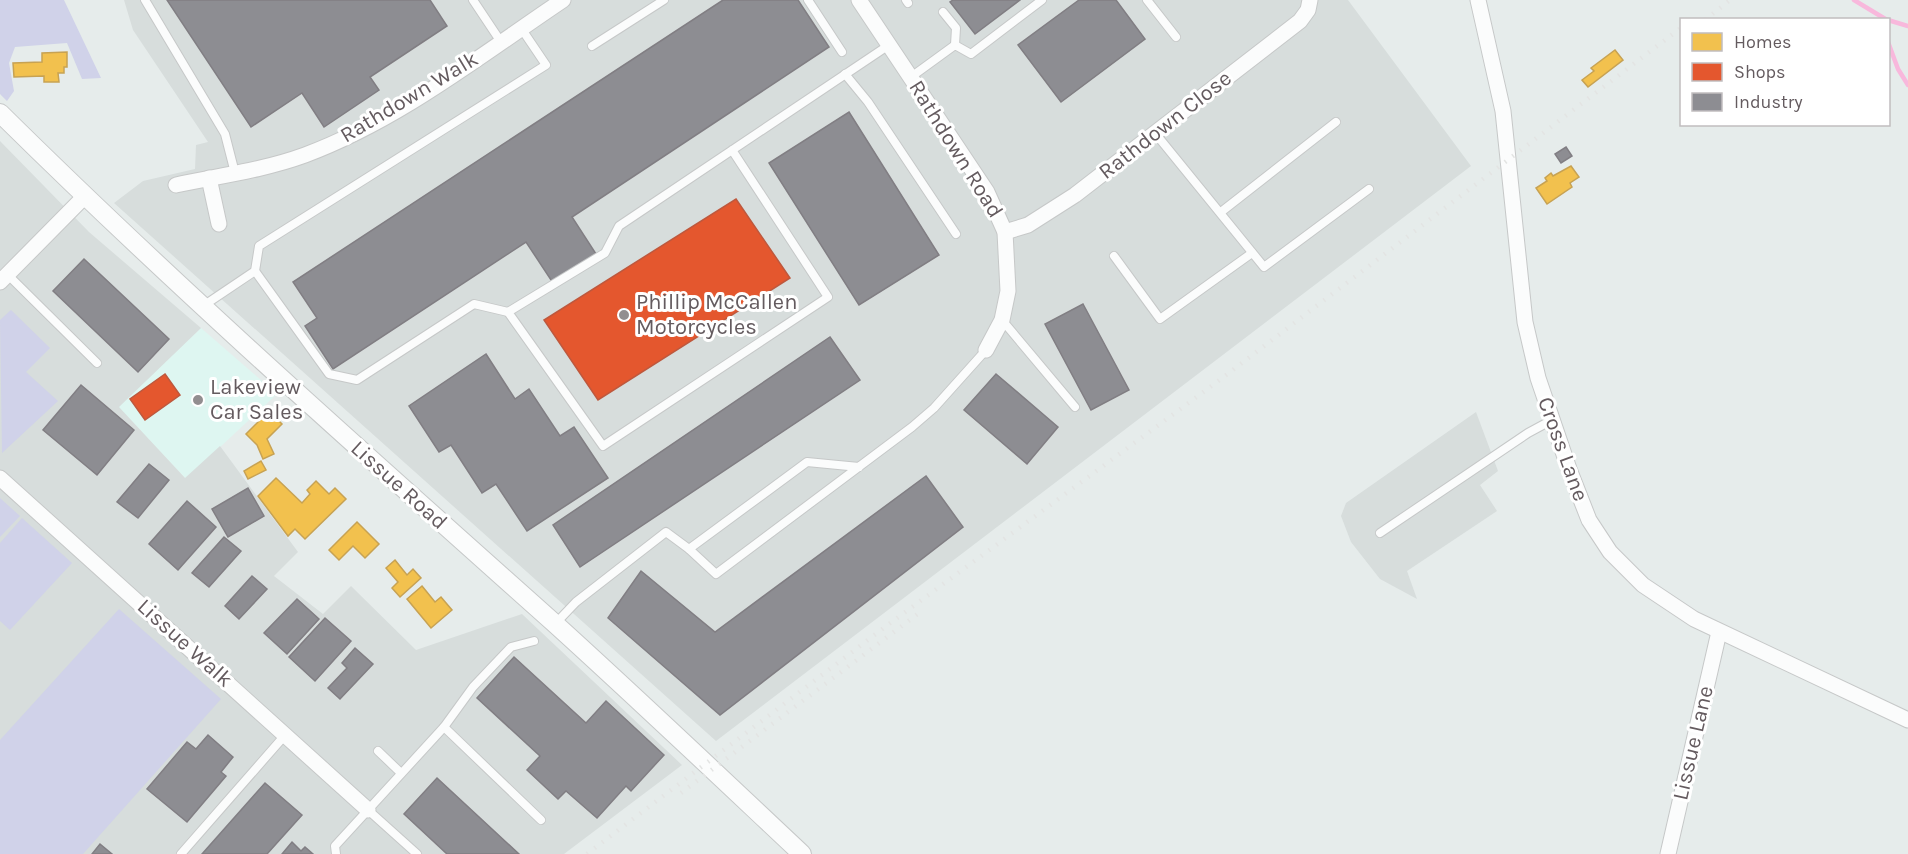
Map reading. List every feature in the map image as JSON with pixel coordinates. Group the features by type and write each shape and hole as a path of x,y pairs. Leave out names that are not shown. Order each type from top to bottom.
{"street":[{"name":"Rathdown Walk","path":"176,185 235,173 306,154 371,125 563,0"},
{"name":"Rathdown Road","path":"859,0 987,192 1005,232 1009,269 1002,320 986,350"},
{"name":"Rathdown Close","path":"1005,232 1015,231 1048,214 1155,133 1300,21 1308,10 1310,0"},
{"name":"Cross Lane","path":"1478,0 1503,111 1530,351 1583,506 1610,552 1626,571 1659,597 1719,632 1908,720"},
{"name":"Lissue Road","path":"0,113 202,307 555,624 802,854"},
{"path":"209,178 219,224"},
{"path":"4,278 84,196"},
{"name":"Lissue Walk","path":"0,478 368,810"},
{"name":"Lissue Lane","path":"1668,854 1719,632"}],"lane":[{"path":"145,0 225,135 235,173"},
{"path":"473,0 501,42"},
{"path":"592,46 664,0"},
{"path":"808,0 842,52"},
{"path":"955,45 971,54 1042,0"},
{"path":"1148,0 1176,37"},
{"path":"944,12 956,28 955,45"},
{"path":"521,28 546,65 259,246 255,271 329,374 357,380 474,304 508,312 603,446 828,297 732,150"},
{"path":"508,312 605,253 619,226 889,45"},
{"path":"911,77 955,45"},
{"path":"845,74 868,102 956,234"},
{"path":"1221,212 1336,122"},
{"path":"1155,133 1264,267 1369,189"},
{"path":"1114,256 1160,320 1252,253"},
{"path":"202,307 255,271"},
{"path":"4,278 97,363"},
{"path":"1002,320 1075,407"},
{"name":"Rathdown Road","path":"689,549 716,574 887,447 934,408 986,350"},
{"path":"1380,533 1528,433 1552,420"},
{"path":"555,624 576,602 666,532 689,549 807,462 859,467"},
{"path":"336,854 334,846 444,727 473,687 511,647 534,640"},
{"path":"444,727 541,820"},
{"path":"181,854 286,734"},
{"path":"378,751 401,773"},
{"path":"368,810 417,854"}],"shaded area":[{"path":"0,0 64,0 101,78 82,79 67,43 15,47 9,63 14,91 7,101 0,94"},
{"path":"124,0 1348,0 1471,166 716,741 114,203 143,181 195,169 196,145 208,142 133,30"},
{"path":"0,141 89,232 201,328 119,407 185,478 220,446 298,552 274,576 323,614 351,586 416,650 522,614 682,765 564,854 0,854"},
{"path":"11,310 50,348 26,372 58,401 2,453 0,320"},
{"name":"Lakeview Car Sales","path":"201,328 277,394 186,479 118,407"},
{"path":"1476,412 1498,471 1480,485 1497,511 1407,571 1417,599 1380,579 1351,542 1341,516 1346,503"},
{"path":"0,498 20,516 0,537"},
{"path":"22,518 72,563 10,630 0,621 0,543"},
{"path":"119,609 221,699 83,854 0,854 0,740"}],"building: Homes":[{"path":"1615,50 1623,60 1588,87 1582,80 1594,71 1591,68"},
{"path":"67,52 67,67 64,67 64,73 58,73 59,82 44,82 44,76 14,77 13,63 42,62 42,53"},
{"path":"1571,166 1579,177 1570,183 1572,187 1547,204 1536,188 1547,181 1545,178 1551,173 1553,176"},
{"path":"269,411 282,424 267,439 274,454 263,459 257,445 246,434"},
{"path":"261,461 266,470 248,479 244,471"},
{"path":"276,478 302,503 310,494 307,490 316,481 329,494 335,488 346,499 305,539 295,529 288,536 258,496"},
{"path":"357,522 379,544 365,558 353,546 339,560 329,550"},
{"path":"395,560 407,575 413,569 421,578 400,597 392,588 398,582 386,568"},
{"path":"422,586 435,602 441,597 452,610 431,628 407,599"}],"building: Shops":[{"path":"736,199 790,278 598,400 544,320"},
{"path":"165,374 180,395 145,420 130,399"}],"building: Industry":[{"path":"167,0 430,0 447,26 370,77 379,90 324,127 302,93 251,127"},
{"path":"723,0 798,0 829,47 572,217 598,257 555,286 526,242 333,369 305,326 317,318 293,282"},
{"path":"953,0 1020,0 975,34 950,2"},
{"path":"1079,0 1116,0 1145,39 1061,102 1018,45"},
{"path":"849,112 939,255 859,305 769,163"},
{"path":"1566,147 1572,156 1561,163 1555,154"},
{"path":"84,259 169,339 138,372 53,291"},
{"path":"1083,304 1129,390 1091,410 1045,324"},
{"path":"830,337 860,380 580,567 553,525"},
{"path":"486,354 515,399 529,389 560,436 574,427 608,478 527,531 496,484 482,493 451,445 439,452 409,406"},
{"path":"996,374 1058,427 1027,464 964,410"},
{"path":"81,385 134,430 97,475 43,430"},
{"path":"149,464 169,480 138,518 117,502"},
{"path":"926,476 963,527 720,715 608,618 641,571 715,632"},
{"path":"248,488 264,516 228,537 212,509"},
{"path":"187,501 216,527 178,570 149,544"},
{"path":"224,537 241,551 209,587 192,573"},
{"path":"252,576 267,589 239,619 225,606"},
{"path":"297,599 319,619 287,654 264,633"},
{"path":"325,618 351,641 315,681 289,657"},
{"path":"355,648 373,664 340,699 328,688 347,668 342,663"},
{"path":"514,657 586,723 606,701 664,755 631,791 626,786 597,818 566,791 558,799 527,770 540,756 477,698"},
{"path":"208,735 233,757 221,772 226,776 187,822 147,789 187,742 196,749"},
{"path":"437,778 519,854 447,854 404,814"},
{"path":"265,783 302,815 267,854 202,854"},
{"path":"292,842 301,851 305,847 313,854 282,854"},
{"path":"100,844 112,854 92,854"}],"waterway":[{"path":"1854,0 1884,18"},
{"path":"1890,21 1908,26"},
{"path":"1890,47 1898,69 1908,85"}],"railway":[{"path":"1708,18 1730,0"},
{"path":"587,854 885,627 1217,382 1680,29"},
{"path":"681,793 923,610"}],"place":[{"name":"Phillip McCallen Motorcycles","path":"624,315"},
{"name":"Lakeview Car Sales","path":"198,400"}]}
